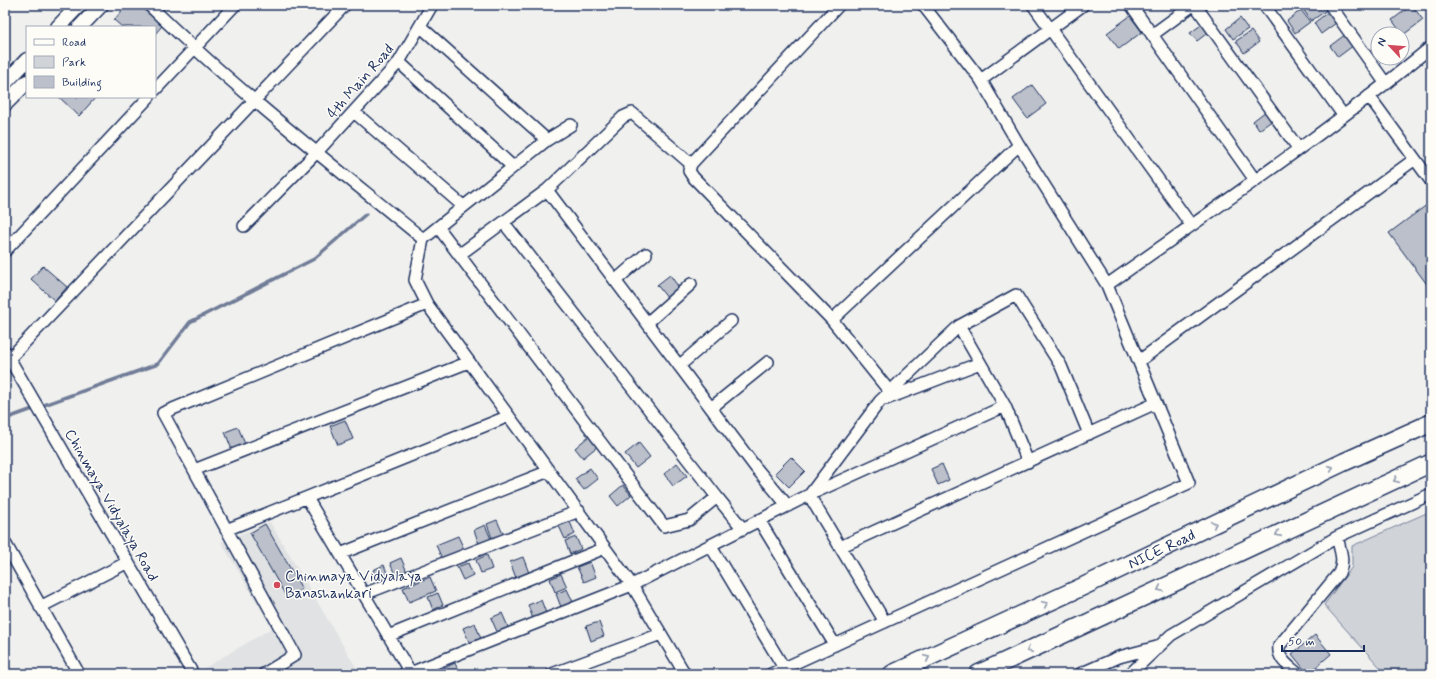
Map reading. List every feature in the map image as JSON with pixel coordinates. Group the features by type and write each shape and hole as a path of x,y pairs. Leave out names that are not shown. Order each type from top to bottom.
{"highway":[{"name":"NICE Road","path":"892,674 1084,586 1344,462 1431,423"},
{"path":"978,674 1431,463"}],"main road":[{"path":"59,26 79,5"},
{"path":"81,26 101,5"},
{"path":"5,83 26,61"},
{"path":"5,104 26,83"}],"street":[{"path":"149,5 194,49 254,101 422,239"},
{"path":"156,89 235,5"},
{"path":"7,355 346,5"},
{"name":"4th Main Road","path":"244,226 317,152 399,62 432,5"},
{"path":"839,5 691,164 690,171 694,177 832,320 890,392"},
{"path":"771,674 1189,483 1107,284 1019,145 981,80 923,5"},
{"path":"1033,5 1191,225"},
{"path":"981,80 1083,5"},
{"path":"1131,5 1255,180"},
{"path":"1152,35 1194,5 1298,148"},
{"path":"1264,5 1344,115"},
{"path":"1330,5 1386,84"},
{"path":"420,26 547,140"},
{"path":"1107,284 1255,180 1344,115 1386,84 1431,47"},
{"path":"399,62 513,167"},
{"path":"1369,96 1431,181"},
{"path":"5,250 147,98"},
{"path":"354,112 463,206"},
{"path":"459,255 547,190 623,117 632,113 691,164"},
{"path":"571,125 547,140 422,239 415,280 427,304 632,584 685,674"},
{"path":"832,320 1019,145"},
{"path":"1139,361 1415,159"},
{"path":"547,190 756,468 788,506"},
{"path":"504,223 743,529"},
{"path":"438,227 664,526 689,520 717,497"},
{"path":"615,281 646,254"},
{"path":"646,322 692,284"},
{"path":"809,495 880,402 890,392 959,326 1016,295 1061,366 1089,434"},
{"path":"264,674 295,655 164,413 427,304"},
{"path":"679,366 731,321"},
{"path":"959,326 1005,406 1028,462"},
{"name":"Chinmaya Vidyalaya Road","path":"7,355 193,674"},
{"path":"194,470 469,362"},
{"path":"711,408 768,362"},
{"path":"880,402 980,363"},
{"path":"840,547 1156,403"},
{"path":"307,498 410,674 632,584 809,495 1005,406"},
{"path":"226,530 509,416"},
{"path":"340,554 550,471"},
{"path":"1130,674 1171,635 1337,537 1431,494"},
{"path":"809,495 885,622"},
{"path":"364,594 579,511"},
{"path":"759,520 835,645"},
{"path":"1298,674 1280,656 1278,646 1339,573 1343,558 1337,537"},
{"path":"5,542 40,607 79,674"},
{"path":"710,545 784,668"},
{"path":"388,636 606,548"},
{"path":"40,607 128,562"},
{"path":"552,674 661,634"},
{"path":"1080,674 1119,657 1158,647"}],"shaded area":[{"name":"Chinmaya Vidyalaya Banashankari","path":"270,522 360,674 206,674 203,669 272,628 221,542"}],"green space":[{"path":"1431,511 1431,674 1386,674 1324,605 1352,567 1352,546"}],"building":[{"path":"127,5 139,5 162,26 156,33 156,26 121,26 114,20"},
{"path":"1309,5 1323,5 1327,10 1311,21 1303,9"},
{"path":"1412,5 1423,20 1410,30 1410,26 1396,26 1392,20"},
{"path":"1301,10 1310,22 1295,33 1287,21"},
{"path":"1328,12 1336,23 1321,34 1314,23"},
{"path":"1130,16 1142,32 1119,49 1107,33"},
{"path":"1240,18 1248,29 1233,39 1226,29"},
{"path":"1204,23 1210,31 1197,41 1190,33"},
{"path":"1251,31 1259,42 1244,53 1236,41"},
{"path":"1346,34 1354,45 1338,57 1330,46"},
{"path":"1032,85 1046,104 1027,118 1013,99"},
{"path":"60,98 95,98 79,116"},
{"path":"1266,111 1273,120 1259,130 1253,121"},
{"path":"1428,204 1431,208 1431,286 1429,287 1389,233"},
{"path":"43,266 67,287 55,301 31,279"},
{"path":"670,275 680,289 668,299 657,285"},
{"path":"345,420 353,439 338,445 330,426"},
{"path":"238,427 245,444 232,450 225,432"},
{"path":"589,436 598,446 583,458 575,448"},
{"path":"639,443 650,457 636,468 625,454"},
{"path":"791,457 805,471 789,487 775,473"},
{"path":"677,463 687,476 673,486 664,474"},
{"path":"942,464 949,480 938,485 931,469"},
{"path":"590,468 598,479 584,490 575,479"},
{"path":"623,485 631,495 618,506 610,496"},
{"path":"497,520 503,534 492,538 487,524"},
{"path":"570,522 575,534 565,539 559,526"},
{"path":"265,524 302,589 287,598 250,533"},
{"path":"485,525 491,539 479,544 474,530"},
{"path":"458,536 464,549 442,559 436,545"},
{"path":"576,537 581,549 570,554 565,541"},
{"path":"487,555 492,569 481,573 476,560"},
{"path":"523,557 529,573 516,578 510,562"},
{"path":"401,558 407,572 396,577 390,563"},
{"path":"590,562 596,577 584,582 577,567"},
{"path":"468,563 473,575 463,580 457,567"},
{"path":"384,565 389,578 378,583 373,570"},
{"path":"561,574 567,587 555,592 550,579"},
{"path":"430,577 436,591 409,602 403,588"},
{"path":"567,589 573,602 561,607 556,594"},
{"path":"438,593 443,605 433,610 428,597"},
{"path":"541,600 546,613 533,619 528,605"},
{"path":"502,613 509,629 498,634 491,618"},
{"path":"599,622 604,636 591,641 586,626"},
{"path":"475,623 481,639 470,644 463,628"},
{"path":"1315,635 1331,654 1308,674 1292,654"},
{"path":"455,663 460,674 442,674 440,670"},
{"path":"1110,667 1117,673 1117,674 1104,674"},
{"path":"1284,669 1290,674 1280,674"}],"waterway":[{"path":"5,419 158,364 190,322 314,259 366,214"}],"place":[{"name":"Chinmaya Vidyalaya Banashankari","path":"277,585"}]}
